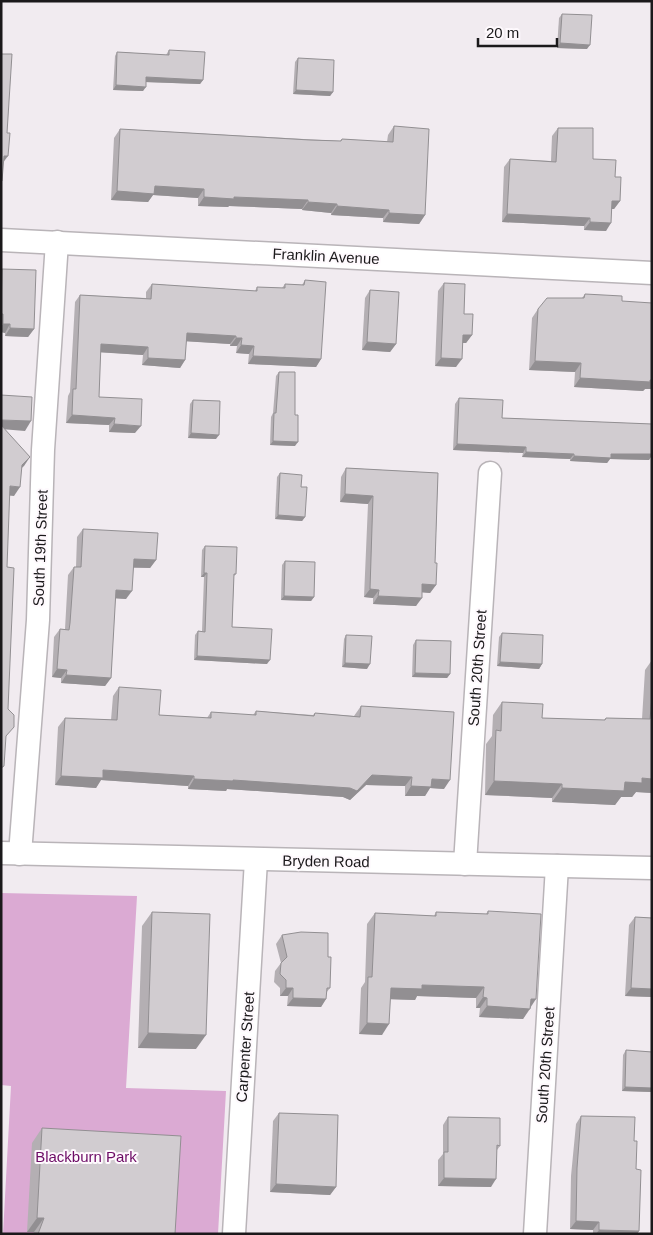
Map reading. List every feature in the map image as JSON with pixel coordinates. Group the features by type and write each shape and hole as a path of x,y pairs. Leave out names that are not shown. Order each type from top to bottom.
{"street":[{"name":"Franklin Avenue","path":"1,240 652,273"},
{"name":"South 19th Street","path":"10,854 38,620 44,450 57,242"},
{"name":"South 20th Street","path":"465,864 490,473"},
{"name":"Bryden Road","path":"10,854 652,868"},
{"name":"Carpenter Street","path":"234,1234 256,860"},
{"name":"South 20th Street","path":"535,1234 557,866"}],"green space":[{"name":"Blackburn Park","path":"1,893 137,896 126,1088 226,1091 218,1234 3,1234 11,1086 1,1085"}],"building":[{"path":"562,14 592,15 590,45 560,43"},
{"path":"169,50 205,52 203,80 146,77 146,87 116,85 117,52 169,55"},
{"path":"1,54 12,54 7,133 10,133 8,156 4,156 2,181 1,180"},
{"path":"298,58 334,60 333,92 296,90"},
{"path":"394,126 429,129 425,215 389,213 389,210 337,206 337,204 308,202 308,200 204,197 204,189 155,186 154,194 117,191 120,129 310,140 341,141 342,139 393,142"},
{"path":"558,128 593,128 593,159 616,160 615,177 621,177 620,201 612,201 611,223 590,222 590,218 507,214 510,159 556,162"},
{"path":"2,269 36,270 34,329 10,328 10,324 3,324 3,314 1,314"},
{"path":"305,280 326,282 321,359 253,356 254,346 241,345 242,338 236,338 236,336 187,333 185,360 148,358 148,347 101,344 99,397 142,399 141,426 114,424 115,418 72,415 73,389 76,389 80,295 151,299 152,284 257,291 257,287 285,288 285,284 304,285"},
{"path":"444,283 465,284 464,314 473,314 472,335 463,335 462,359 441,358"},
{"path":"370,290 399,292 396,344 367,342"},
{"path":"585,294 622,296 622,301 652,303 652,380 650,382 580,378 581,363 535,361 538,309 547,298 584,298"},
{"path":"279,372 295,372 295,415 298,415 298,442 273,441"},
{"path":"1,395 32,397 31,421 1,420"},
{"path":"459,398 503,400 502,418 652,424 652,454 611,454 611,458 526,452 526,447 457,444"},
{"path":"193,400 220,401 219,435 191,433"},
{"path":"1,425 30,457 22,465 20,487 10,486 7,567 14,568 8,709 14,715 14,727 6,736 4,766 1,768"},
{"path":"346,468 438,473 436,585 422,584 422,598 378,596 379,590 370,589 373,496 345,494"},
{"path":"280,473 302,475 301,487 307,487 305,517 278,515"},
{"path":"83,529 158,533 156,560 134,559 132,591 116,590 111,678 66,675 67,670 57,669 60,629 69,630 74,567 81,567"},
{"path":"205,546 237,547 232,627 272,629 270,660 197,656 198,631 205,632 207,573 204,573"},
{"path":"285,561 315,562 314,597 284,596"},
{"path":"502,633 543,635 542,664 500,662"},
{"path":"346,635 372,636 370,664 345,663"},
{"path":"416,640 451,641 450,674 415,673"},
{"path":"119,687 161,690 159,715 211,718 211,712 256,715 256,711 314,716 315,713 360,717 361,706 454,712 450,780 432,779 431,787 411,786 412,777 372,775 357,791 350,788 194,779 194,776 103,770 103,778 61,776 65,718 117,720"},
{"path":"652,697 652,779 642,778 642,783 625,782 624,791 562,788 562,784 494,781 496,730 501,731 502,702 543,704 542,718 650,719"},
{"path":"488,911 541,914 536,999 531,999 530,1009 487,1006 487,998 483,997 484,987 422,985 422,989 391,988 389,1024 367,1023 368,977 372,977 375,913 436,916 436,912 488,914"},
{"path":"152,912 210,914 206,1035 148,1033"},
{"path":"635,917 652,918 652,989 631,988"},
{"path":"301,932 328,933 328,957 331,957 330,988 327,988 326,999 293,998 293,988 286,988 286,980 280,974 281,963 287,957 282,935"},
{"path":"626,1050 652,1052 652,1088 625,1087"},
{"path":"279,1113 338,1115 336,1187 276,1184"},
{"path":"581,1116 635,1117 634,1141 637,1141 636,1169 641,1170 639,1231 599,1230 599,1222 576,1221 577,1168"},
{"path":"448,1117 500,1118 500,1146 497,1145 496,1179 444,1178 444,1152 448,1152"},
{"path":"42,1128 181,1136 175,1234 38,1234 44,1218 37,1218"}]}
